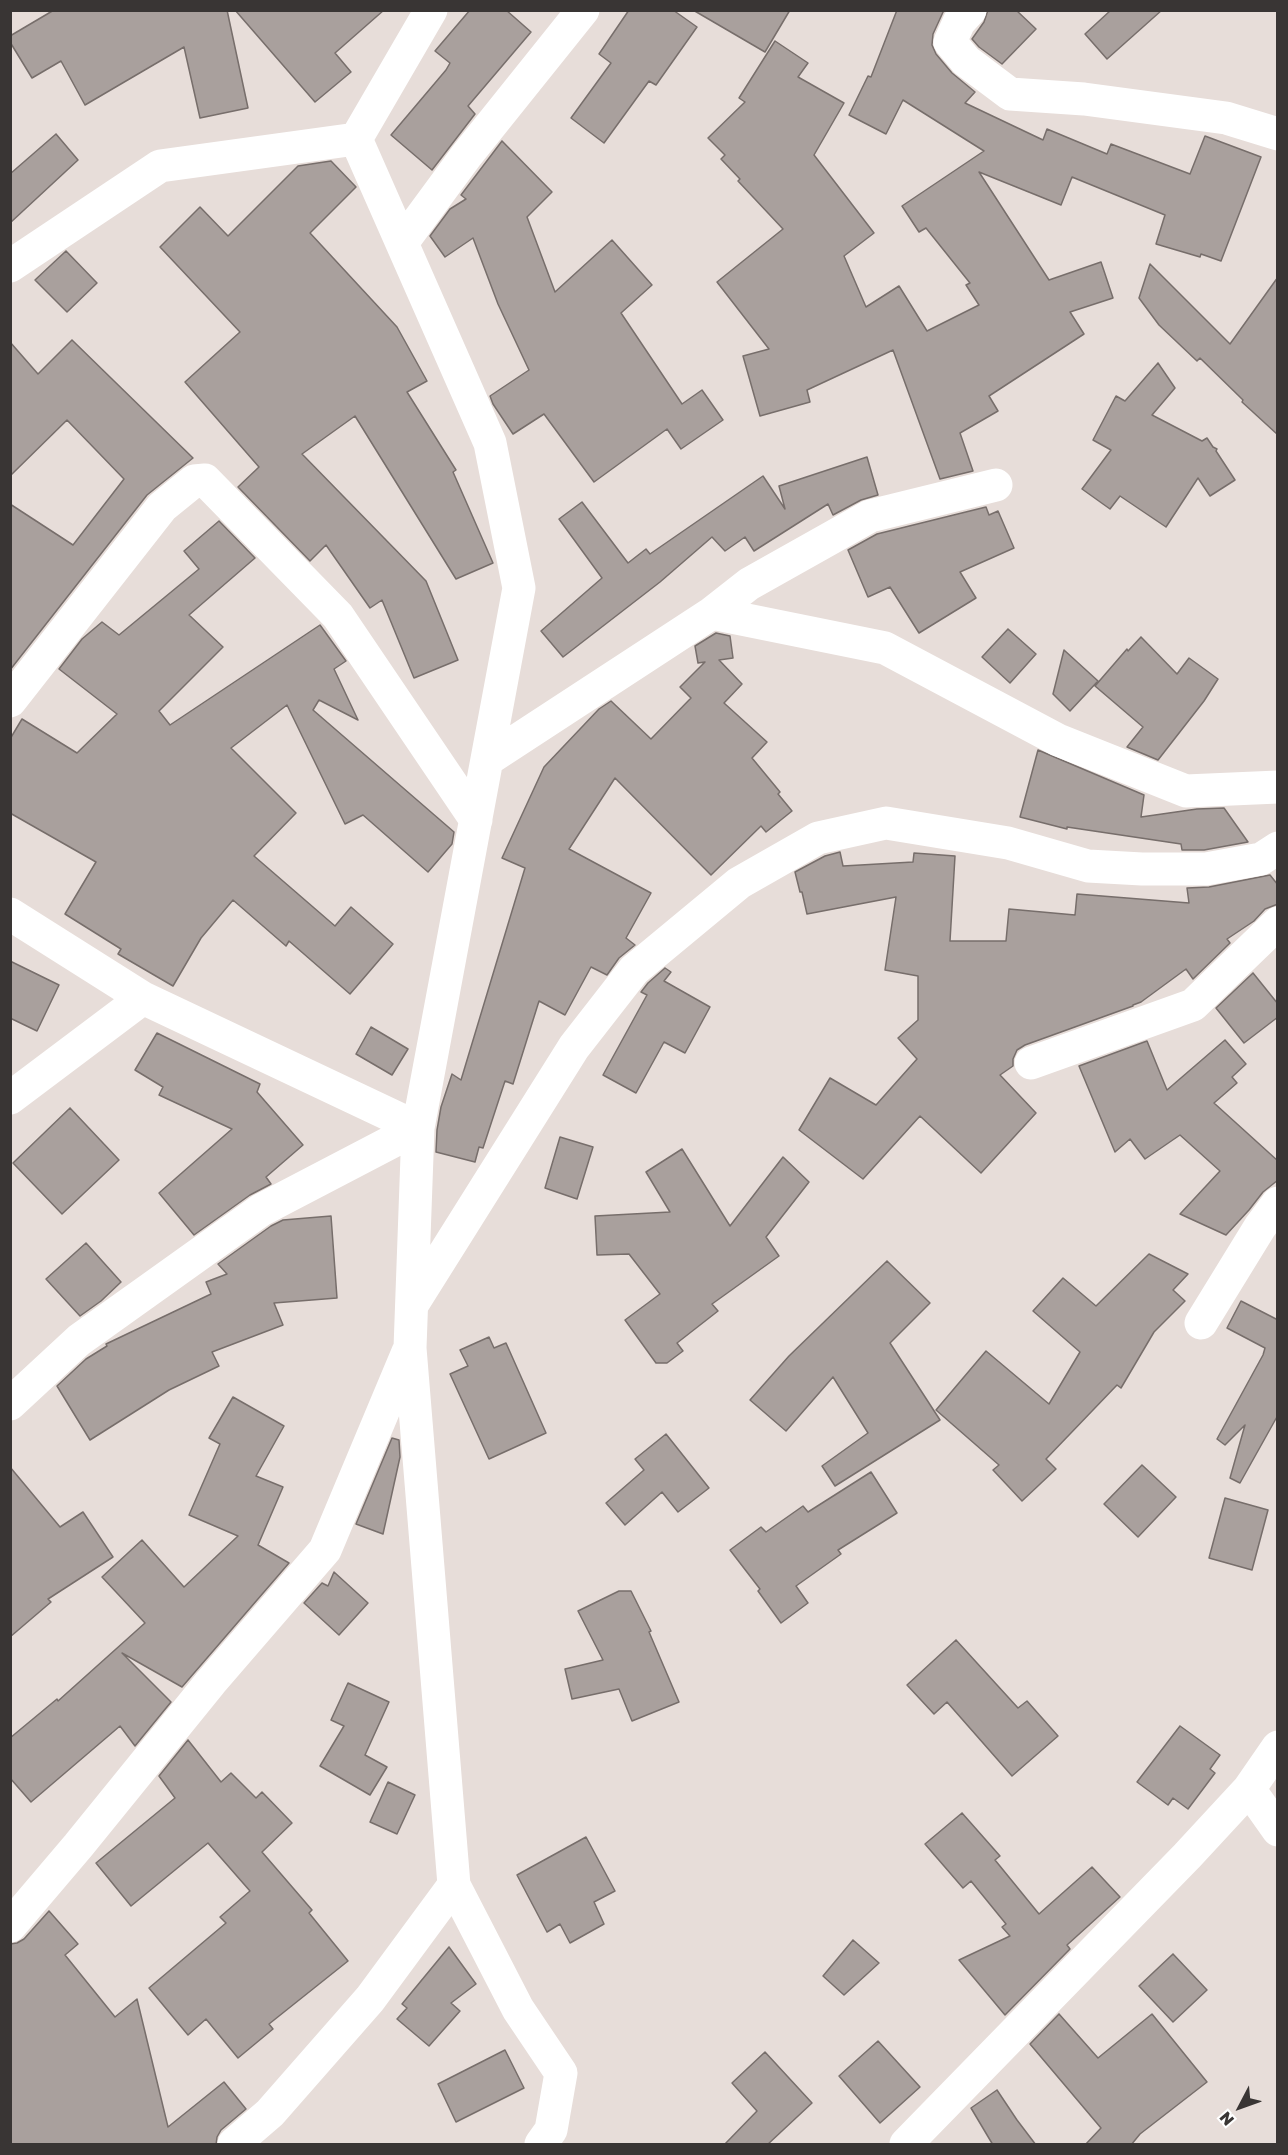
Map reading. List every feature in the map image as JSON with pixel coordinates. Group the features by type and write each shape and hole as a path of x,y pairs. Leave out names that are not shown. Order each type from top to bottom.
{"street":[{"path":"356,139 431,10"},
{"path":"402,243 466,156 583,10"},
{"path":"970,10 960,22 950,42 966,61 1010,94 1084,99 1226,118 1278,134"},
{"path":"356,139 490,443 519,588 418,1128 410,1348 454,1885 518,2009 561,2073 551,2130 541,2145"},
{"path":"10,266 160,166 356,139"},
{"path":"10,701 162,507 194,482 205,480 338,615 476,820"},
{"path":"487,760 712,613 749,584 870,516 996,484"},
{"path":"712,613 885,648 1058,740 1186,790 1278,787"},
{"path":"411,1306 574,1047 634,970 739,883 818,838 886,823 1008,843 1088,866 1142,869 1206,869 1261,859 1278,848"},
{"path":"10,914 143,998 418,1128"},
{"path":"1031,1063 1193,1005 1278,923"},
{"path":"10,1098 143,998"},
{"path":"10,1404 79,1340 261,1210 418,1128"},
{"path":"1201,1323 1260,1227 1278,1203"},
{"path":"10,1926 78,1846 210,1682 325,1550 410,1348"},
{"path":"906,2145 1187,1856 1249,1789 1278,1747"},
{"path":"1249,1789 1278,1830"},
{"path":"234,2145 270,2113 370,1999 454,1885"}],"building":[{"path":"54,10 227,10 248,108 200,118 184,47 85,105 61,61 32,78 10,42 10,36"},
{"path":"235,10 384,10 335,53 351,72 315,102"},
{"path":"470,10 506,10 531,32 468,106 475,114 432,170 391,135 446,70 450,63 435,51"},
{"path":"629,10 673,10 697,27 656,85 649,81 604,143 571,118 611,63 599,54"},
{"path":"693,10 790,10 765,52"},
{"path":"897,10 944,10 933,34 932,45 936,54 952,73 975,92 965,103 1043,140 1047,129 1107,154 1111,144 1190,174 1205,136 1261,157 1221,261 1156,244 1165,215 1072,177 1061,205 979,172 1049,280 1101,262 1113,298 1070,312 1084,334 989,396 998,411 960,433 973,471 940,479 893,350 807,390 810,402 760,416 743,356 769,349 717,282 783,229 738,181 740,179 721,159 725,155 708,138 745,102 739,98 775,41 808,63 798,77 844,103 814,155 874,233 844,256 866,307 899,286 927,331 979,305 966,285 970,283 926,228 919,232 902,206 984,151 903,100 886,134 849,115 868,76 871,77"},
{"path":"988,10 1016,10 1036,29 1002,64 972,39 984,22"},
{"path":"1111,10 1162,10 1107,59 1085,34"},
{"path":"56,134 78,160 10,223 10,174"},
{"path":"502,141 552,192 527,217 555,292 612,240 652,285 621,313 682,404 702,390 723,420 681,449 667,429 594,482 544,414 513,434 493,404 490,396 529,370 498,304 473,238 445,257 430,236 450,209 466,199 461,195"},
{"path":"331,161 356,187 310,233 397,327 427,381 407,392 456,470 453,472 493,563 456,579 355,416 302,454 426,581 458,660 414,678 382,600 370,608 326,545 310,561 238,487 259,467 185,382 240,332 160,247 200,207 228,236 298,166"},
{"path":"66,251 97,283 67,312 35,280"},
{"path":"1150,264 1230,344 1278,277 1278,435 1242,402 1243,400 1200,358 1197,361 1159,325 1139,298"},
{"path":"72,340 193,458 147,495 10,670 10,504 73,545 124,479 67,420 10,476 10,342 38,374"},
{"path":"1158,363 1175,388 1152,415 1202,441 1207,438 1217,449 1216,451 1235,480 1210,496 1198,478 1166,527 1120,496 1110,509 1082,489 1111,450 1093,440 1116,396 1125,401"},
{"path":"867,457 878,495 861,500 833,515 828,504 754,551 745,537 725,551 712,537 660,582 563,657 541,631 602,578 559,519 582,502 628,563 646,549 650,554 763,476 785,509 779,486"},
{"path":"986,507 989,515 998,511 1014,548 960,572 976,598 919,633 890,587 868,597 848,550 877,534"},
{"path":"219,521 255,558 189,615 223,647 159,711 170,725 320,625 346,661 334,669 358,720 319,700 313,710 454,832 452,844 428,872 363,815 345,824 287,705 231,748 296,813 254,856 335,926 351,907 393,944 350,994 289,941 286,946 233,900 201,938 173,986 118,954 121,949 65,914 96,862 10,813 10,739 22,719 77,753 117,714 59,669 82,639 102,622 119,635 199,569 184,551"},
{"path":"1008,629 1036,654 1010,683 982,657"},
{"path":"716,633 730,636 733,658 719,660 742,684 724,703 767,742 752,758 780,792 778,794 792,811 766,832 761,826 711,875 615,778 569,849 651,893 626,938 635,945 619,958 607,975 591,967 565,1015 539,1001 513,1084 505,1081 483,1148 479,1147 475,1162 436,1152 441,1107 452,1074 461,1080 525,868 502,858 544,767 599,709 611,701 651,739 691,698 680,687 705,662 698,663 695,646"},
{"path":"1141,637 1177,674 1189,658 1218,679 1204,701 1158,760 1127,747 1143,727 1095,686 1127,649 1128,651"},
{"path":"1064,650 1098,681 1070,711 1053,694"},
{"path":"1038,750 1144,795 1141,817 1197,809 1224,808 1248,842 1204,850 1182,850 1181,844 1067,827 1067,829 1020,817"},
{"path":"840,852 843,866 913,862 914,853 955,856 950,941 1006,941 1009,909 1075,915 1077,894 1189,903 1187,888 1209,887 1270,875 1278,885 1278,904 1265,909 1254,921 1227,939 1230,943 1193,979 1186,969 1133,1006 1025,1045 1017,1050 1013,1066 1000,1075 1036,1113 981,1173 920,1116 863,1179 799,1130 830,1078 876,1105 917,1059 898,1038 918,1020 918,976 885,970 896,897 807,914 795,872 825,856"},
{"path":"10,961 59,985 37,1031 10,1018"},
{"path":"665,968 671,972 664,981 710,1007 685,1053 664,1042 636,1093 603,1075 647,995 641,992"},
{"path":"1253,973 1278,1004 1278,1017 1244,1043 1216,1008"},
{"path":"371,1027 408,1049 392,1075 356,1054"},
{"path":"157,1033 260,1084 257,1092 303,1145 266,1177 271,1184 250,1195 194,1235 159,1193 232,1129 159,1095 163,1087 135,1070"},
{"path":"1225,1040 1246,1064 1232,1077 1237,1083 1214,1103 1278,1161 1278,1180 1263,1192 1226,1235 1180,1214 1220,1171 1180,1135 1145,1159 1130,1139 1115,1152 1079,1066 1147,1041 1167,1090"},
{"path":"70,1108 119,1160 62,1214 13,1163"},
{"path":"560,1137 593,1147 577,1199 545,1188"},
{"path":"682,1149 730,1226 783,1157 809,1182 766,1237 779,1256 712,1304 718,1311 677,1343 683,1351 667,1363 656,1363 625,1320 660,1294 629,1254 597,1255 595,1216 670,1212 646,1172"},
{"path":"331,1216 337,1298 274,1303 283,1325 212,1352 219,1366 169,1390 90,1440 57,1386 86,1359 107,1346 106,1344 211,1294 206,1282 227,1274 218,1264 271,1226 283,1220"},
{"path":"86,1243 121,1282 101,1301 80,1316 46,1279"},
{"path":"1149,1254 1188,1274 1173,1290 1185,1301 1154,1332 1121,1388 1117,1385 1046,1459 1056,1469 1022,1501 993,1470 999,1465 936,1410 986,1351 1049,1404 1080,1352 1033,1311 1063,1278 1096,1306"},
{"path":"887,1261 930,1303 890,1343 940,1420 835,1486 822,1466 868,1433 833,1377 786,1431 750,1400 789,1356"},
{"path":"1241,1301 1278,1320 1278,1415 1240,1483 1230,1478 1245,1425 1225,1445 1217,1439 1265,1348 1227,1328"},
{"path":"489,1337 494,1348 506,1343 546,1433 489,1459 450,1374 468,1366 460,1350"},
{"path":"233,1397 284,1426 256,1476 283,1487 258,1545 289,1563 182,1687 122,1653 171,1702 135,1746 120,1726 31,1802 10,1778 10,1738 57,1699 58,1701 145,1623 102,1577 142,1540 184,1587 238,1536 189,1515 220,1444 209,1438"},
{"path":"666,1434 709,1488 678,1512 662,1492 625,1525 606,1503 644,1470 635,1459"},
{"path":"392,1438 399,1440 400,1457 383,1534 356,1524"},
{"path":"1142,1465 1176,1497 1138,1537 1104,1504"},
{"path":"10,1467 60,1527 83,1512 113,1557 48,1599 51,1602 10,1637"},
{"path":"871,1472 897,1513 838,1550 841,1554 796,1586 808,1603 781,1623 758,1591 760,1589 730,1550 761,1527 766,1532 803,1506 808,1512"},
{"path":"1225,1498 1268,1510 1252,1570 1209,1558"},
{"path":"334,1572 368,1603 339,1635 304,1603 322,1583 328,1586"},
{"path":"619,1591 631,1591 651,1631 649,1632 679,1702 632,1721 619,1689 572,1699 565,1669 603,1660 578,1611"},
{"path":"956,1640 1018,1708 1027,1701 1058,1736 1012,1776 947,1702 934,1714 907,1685"},
{"path":"348,1683 389,1702 365,1755 387,1767 370,1795 320,1766 344,1726 331,1720"},
{"path":"1180,1726 1220,1755 1210,1769 1215,1773 1188,1809 1173,1798 1168,1805 1137,1782"},
{"path":"188,1740 221,1782 231,1773 256,1798 262,1792 292,1823 262,1852 312,1910 309,1913 348,1961 269,2024 273,2029 238,2058 206,2019 188,2035 149,1988 226,1923 220,1917 250,1891 208,1843 131,1906 96,1863 175,1798 159,1776"},
{"path":"388,1782 415,1795 397,1834 370,1822"},
{"path":"962,1813 1000,1856 995,1860 1039,1914 1092,1867 1120,1897 1067,1945 1070,1949 1005,2015 959,1960 1010,1936 1002,1927 1006,1924 971,1881 963,1888 925,1844"},
{"path":"586,1837 615,1891 594,1902 604,1924 570,1943 560,1924 547,1932 517,1875"},
{"path":"49,1911 78,1944 65,1955 115,2017 137,1999 168,2127 224,2082 246,2109 221,2130 216,2145 10,2145 10,1944 24,1939"},
{"path":"853,1940 879,1963 844,1995 823,1976"},
{"path":"449,1947 476,1984 451,2003 460,2011 429,2046 397,2019 407,2008 402,2004"},
{"path":"1173,1954 1207,1990 1173,2022 1139,1986"},
{"path":"1059,2014 1098,2058 1152,2014 1207,2082 1140,2134 1131,2145 1085,2145 1101,2128 1030,2044"},
{"path":"878,2041 920,2087 880,2123 839,2076"},
{"path":"505,2050 524,2088 456,2122 438,2084"},
{"path":"765,2052 812,2103 767,2145 724,2145 757,2111 732,2083"},
{"path":"997,2090 1036,2145 993,2145 971,2108"}]}
